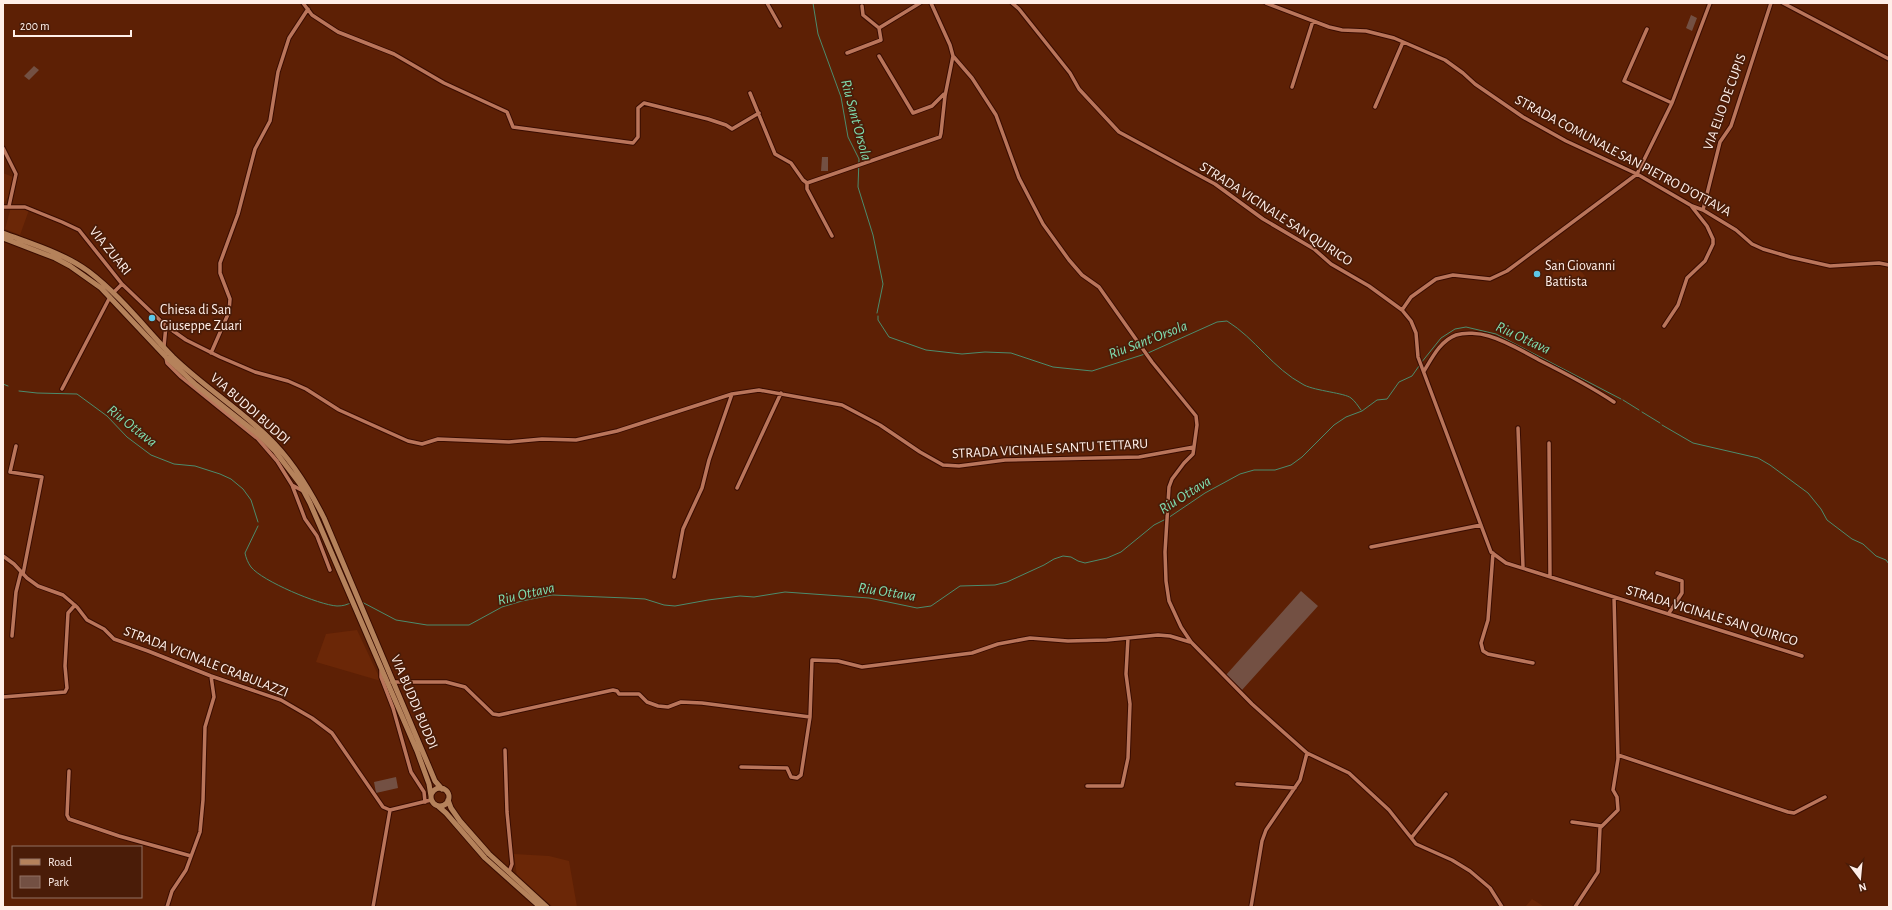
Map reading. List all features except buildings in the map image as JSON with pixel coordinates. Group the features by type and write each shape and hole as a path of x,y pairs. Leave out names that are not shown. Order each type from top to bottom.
{"main road":[{"name":"VIA BUDDI BUDDI","path":"3,233 52,251 71,260 87,271 195,377 268,437 288,460 308,486 315,500 435,781 442,789"},
{"name":"VIA BUDDI BUDDI","path":"3,238 55,258 70,266 112,295 166,357 196,385 260,436 286,465 304,493 406,725 423,766 431,798"},
{"path":"540,907 485,858 431,798 433,791 442,789 447,793 451,808 460,821 489,854 547,907"},
{"path":"438,806 443,806 448,800"}],"street":[{"path":"303,3 312,15 338,32 394,54 444,83 506,112 513,127 633,143 638,137 638,108 644,103 708,119 726,125 732,130 759,113"},
{"path":"767,3 780,26"},
{"path":"879,28 920,3"},
{"path":"931,3 950,45 953,56 972,78 996,115 1019,178 1043,224 1072,264 1082,275 1099,288 1152,362 1196,416 1193,454 1172,479 1169,487 1166,528 1166,581 1170,601 1181,627 1191,642 1252,704 1307,753 1349,772 1388,810 1412,837 1416,844 1452,860 1470,871 1490,888 1502,907"},
{"name":"STRADA VICINALE SAN QUIRICO","path":"1012,3 1019,9 1067,68 1080,89 1119,132 1215,184 1263,219 1314,249 1331,264 1369,286 1402,310 1411,321 1416,333 1418,357 1481,525 1493,553 1506,563 1669,613 1695,623 1705,624 1802,656"},
{"name":"STRADA COMUNALE SAN PIETRO D'OTTAVA","path":"1266,3 1329,27 1342,30 1366,31 1403,42 1445,60 1475,84 1529,121 1637,174 1692,206 1703,210 1736,230 1752,244 1790,257 1830,266 1879,262 1889,265"},
{"path":"1402,310 1411,297 1436,278 1453,275 1490,279 1507,271 1637,174 1672,104 1710,3"},
{"name":"VIA ELIO DE CUPIS","path":"1703,210 1720,142 1731,126 1771,3"},
{"path":"1784,3 1889,59"},
{"path":"847,53 881,40 879,28 863,15 862,6"},
{"path":"211,353 229,312 230,298 220,273 220,263 238,214 255,149 270,121 278,72 290,38 308,9"},
{"path":"1292,87 1313,21"},
{"path":"1647,29 1624,81 1672,104"},
{"path":"1375,107 1403,42"},
{"path":"879,56 913,113 932,106 945,93"},
{"path":"807,183 940,137 945,93 953,56"},
{"path":"750,93 775,154 791,163 807,183 807,189 832,236"},
{"path":"3,148 16,174 9,199 9,206"},
{"path":"1664,326 1678,305 1687,278 1705,261 1713,244 1713,239 1707,226 1692,206"},
{"name":"VIA ZUARI","path":"3,207 25,207 79,230 122,284 166,326"},
{"path":"62,389 112,295 122,284"},
{"path":"164,346 166,326"},
{"name":"STRADA VICINALE SANTU TETTARU","path":"166,326 186,340 211,353 255,372 288,381 306,389 339,410 408,441 422,444 438,439 509,442 542,439 576,440 617,430 732,394 759,390 842,405 880,425 920,452 943,465 959,466 1005,460 1139,457 1194,447"},
{"path":"1424,371 1436,352 1451,338 1467,333 1489,336 1588,386 1614,402"},
{"path":"166,357 168,364 204,398 258,439 277,460 292,485 305,519 317,536 330,570"},
{"path":"737,488 781,393"},
{"path":"674,577 683,530 702,488 709,460 732,394"},
{"path":"1518,428 1523,567"},
{"path":"1549,443 1550,576"},
{"path":"12,636 13,611 42,477 10,472 16,446"},
{"path":"292,485 304,493"},
{"path":"1371,547 1481,525"},
{"path":"1493,553 1488,620 1481,643 1483,651 1488,654 1533,664"},
{"name":"STRADA VICINALE CRABULAZZI","path":"3,556 38,586 63,595 87,620 104,629 114,639 148,650 211,676 281,700 312,718 332,733 383,807 390,810"},
{"path":"1657,573 1682,582 1682,593 1669,613"},
{"name":"STRADA VICINALE SAN QUIRICO","path":"1600,827 1618,810 1617,797 1613,790 1618,755 1614,597"},
{"path":"3,697 65,692 67,688 64,666 68,613 75,606"},
{"path":"741,767 787,768 791,777 797,778 801,775 810,717 812,660 838,661 862,667 972,653 998,644 1030,638 1068,641 1164,636 1191,642"},
{"path":"1087,786 1122,786 1128,758 1130,704 1126,674 1128,638"},
{"path":"381,671 381,677 397,723 411,772 424,792 425,802"},
{"path":"167,907 172,891 186,870 200,832 203,800 205,727 214,697 211,676"},
{"path":"392,682 446,682 465,687 493,714 499,715 613,690 617,691 618,694 639,694 647,702 658,706 668,707 680,702 702,703 810,717"},
{"path":"397,723 406,725"},
{"path":"505,750 507,812 512,864 509,872"},
{"path":"1251,907 1262,841 1266,830 1295,788 1304,772 1307,753"},
{"path":"1618,755 1788,812 1794,813 1825,797"},
{"path":"69,772 67,814 69,819 119,836 191,856"},
{"path":"1237,784 1295,788"},
{"path":"1412,837 1446,794"},
{"path":"373,907 390,810 425,802 431,798"},
{"path":"1572,822 1600,827 1598,872 1575,907"}],"shaded area":[{"path":"3,173 13,177 8,197 3,204"},
{"path":"11,207 29,210 20,235 5,229"},
{"path":"1557,259 1575,265 1585,276 1571,289 1551,281"},
{"path":"357,630 381,681 316,662 326,634"},
{"path":"514,854 549,856 569,861 577,907 553,907 517,877"},
{"path":"1532,899 1543,906 1525,907"}],"green space":[{"path":"1691,15 1697,18 1692,31 1686,28"},
{"path":"34,66 39,70 29,80 24,76"},
{"path":"822,157 828,157 828,171 821,171"},
{"path":"1301,591 1318,606 1242,690 1226,675"},
{"path":"396,777 398,788 376,793 374,782"}],"waterway":[{"name":"Riu Sant'Orsola","path":"813,3 818,34 841,97 848,137 859,159 858,187 873,235 883,284 877,313"},
{"name":"Riu Sant'Orsola","path":"878,316 878,320 889,337 926,350 962,354 985,352 1011,353 1053,367 1092,371 1145,354"},
{"name":"Riu Sant'Orsola","path":"1148,353 1217,322 1227,321 1247,336 1273,362 1293,378 1309,387 1348,396 1361,410"},
{"name":"Riu Ottava","path":"1421,363 1441,338 1455,329 1466,327 1496,334 1621,399"},
{"name":"Riu Ottava","path":"1168,518 1205,493 1240,474 1254,470 1275,470 1291,465 1302,457 1334,425 1346,417 1362,411 1377,400 1387,399 1399,382 1412,376 1419,366"},
{"name":"Riu Ottava","path":"3,384 8,386"},
{"name":"Riu Ottava","path":"19,391 77,394 107,416 127,437 151,455 174,464 195,466 231,479 243,489 251,500 258,522"},
{"name":"Riu Ottava","path":"1623,400 1639,410"},
{"name":"Riu Ottava","path":"1642,412 1660,423"},
{"name":"Riu Ottava","path":"1662,425 1693,443 1758,458 1770,465 1808,493 1821,509 1827,520 1852,539 1863,544 1876,556 1886,560 1889,564"},
{"name":"Riu Ottava","path":"360,601 396,620 427,625 469,625 502,607 552,595 645,599 664,605 675,606 708,600 740,596 754,597 785,592 869,598 917,608 931,606 960,586 995,585 1007,582 1063,556 1071,557 1085,563 1107,558 1121,552 1154,525 1166,519"},
{"name":"Riu Ottava","path":"258,526 245,553 251,567 257,573 291,591 329,605 345,605 352,602"}],"place":[{"name":"San Giovanni Battista","path":"1537,274"},
{"name":"Chiesa di San Giuseppe Zuari","path":"152,318"}]}
